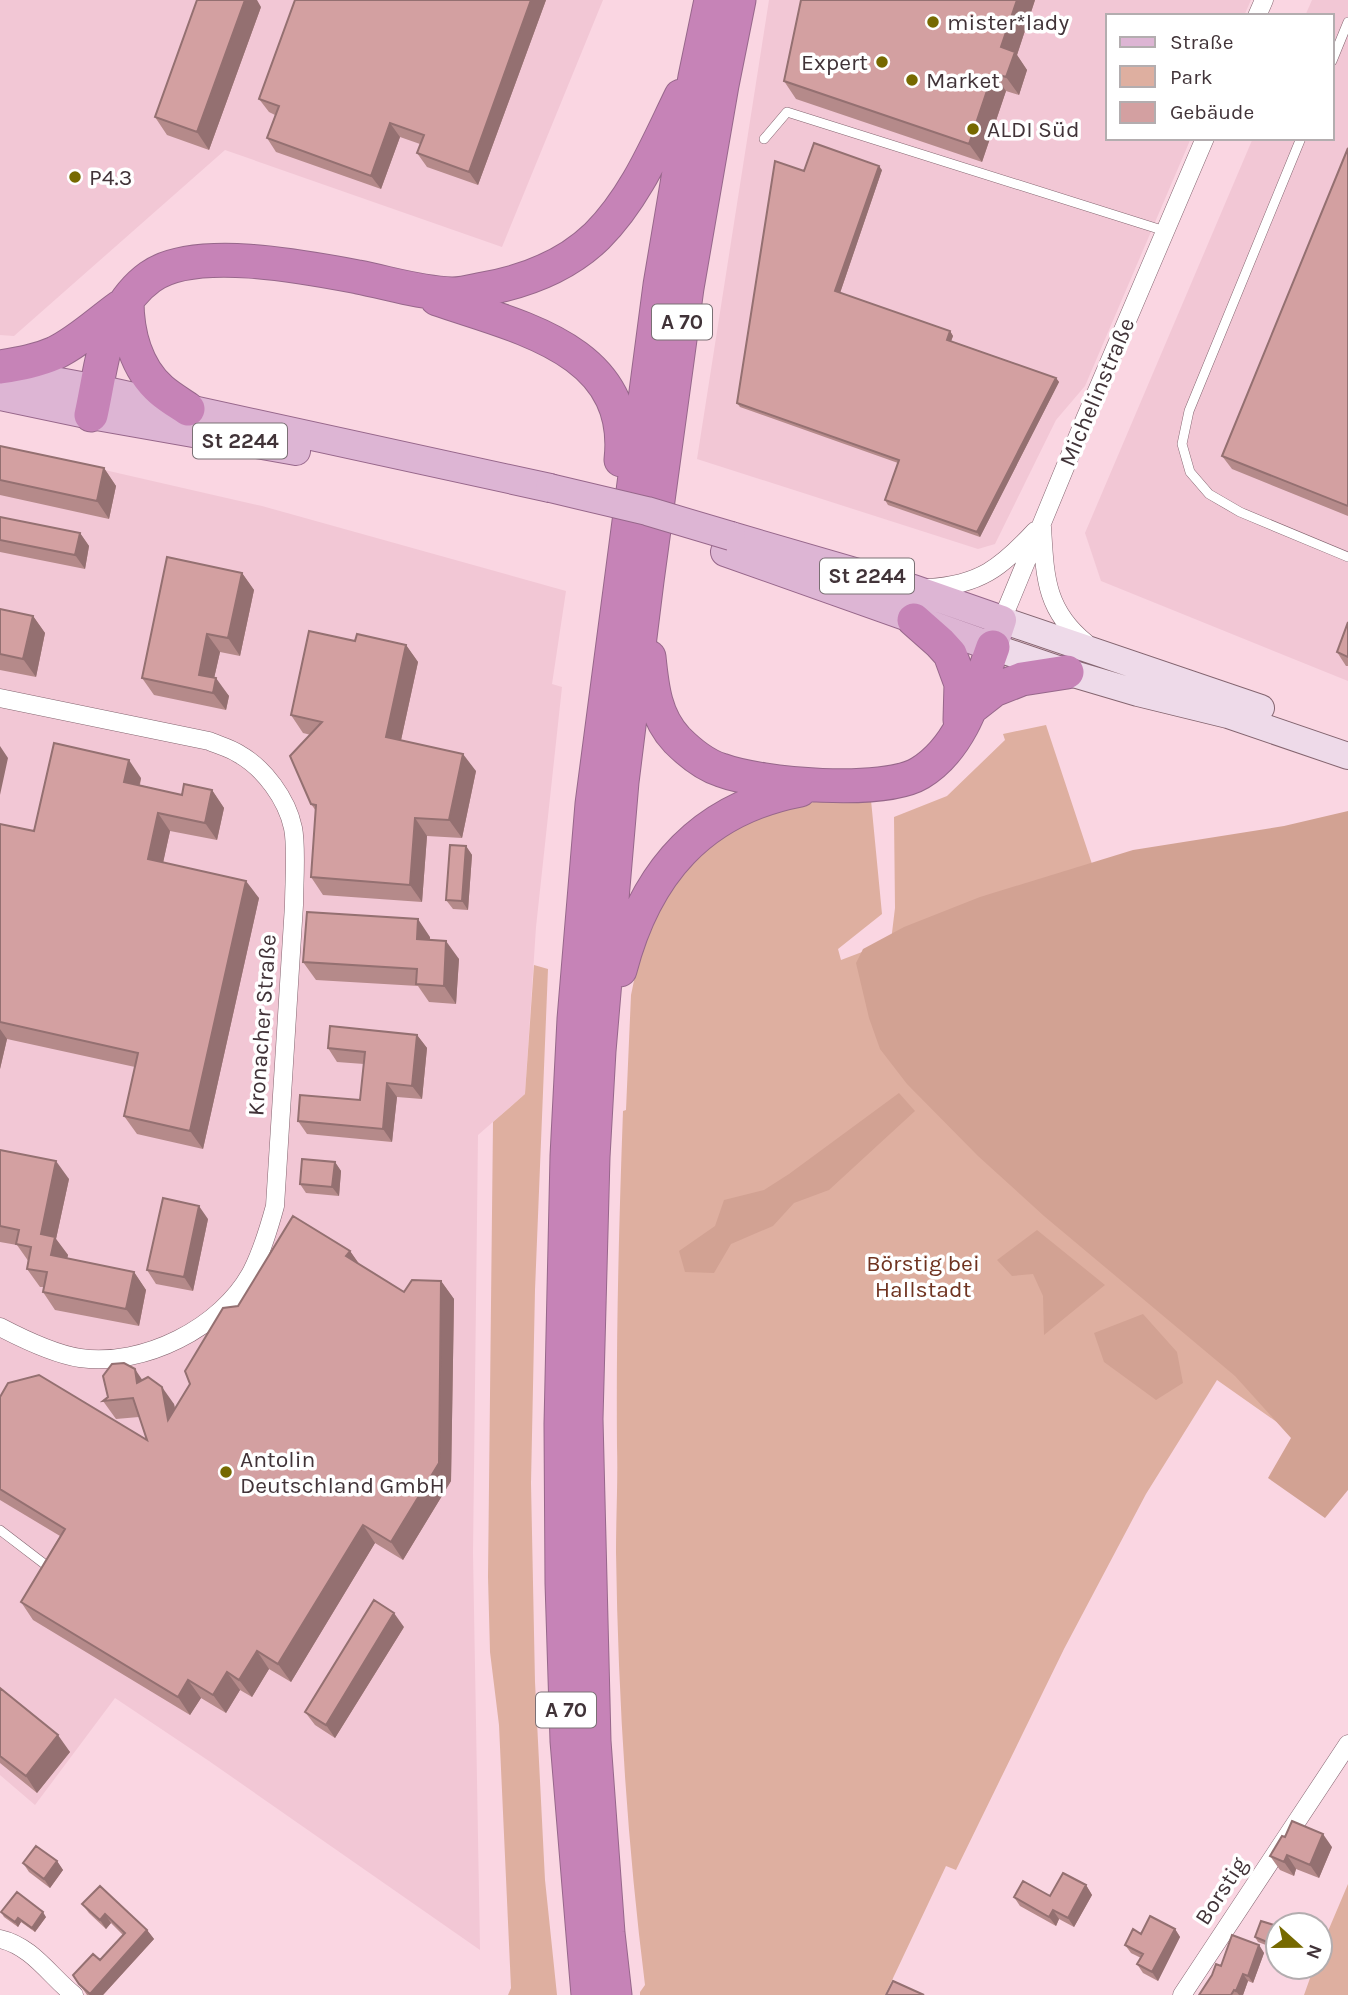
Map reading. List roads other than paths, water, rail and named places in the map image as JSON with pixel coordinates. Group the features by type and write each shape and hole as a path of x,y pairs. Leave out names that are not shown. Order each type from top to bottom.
{"highway":[{"name":"A 70","path":"588,1995 567,1741 562,1583 561,1424 567,1156 574,1019 592,804 625,541 660,285 697,65 711,0"},
{"name":"A 70","path":"615,1995 594,1741 587,1432 588,1287 599,1051 622,782 647,581 687,288 719,97 739,0"},
{"path":"404,288 453,294 514,283 563,262 596,237 638,183 697,65"},
{"path":"0,369 55,353 127,301 150,277 169,268 206,260 286,266 357,277 404,288 549,339 581,359 601,380 618,411 621,428 618,488 625,541"},
{"path":"94,402 108,337 114,320 127,301"},
{"path":"127,301 127,319 137,359 161,390 188,409"},
{"path":"647,581 648,652 652,687 658,711 676,739 701,760 733,775 824,786"},
{"path":"914,605 950,654 961,684 965,718"},
{"path":"599,1051 634,926 654,886 679,854 717,822 746,806 787,793 824,786 885,783 919,774 948,749 965,718 998,633"},
{"path":"965,718 994,690 1023,679 1067,672"}],"main road":[{"name":"St 2244","path":"0,369 94,402 250,442 548,496"},
{"name":"St 2244","path":"0,396 188,409 548,496 644,528 728,544 998,633 1099,653 1348,739"},
{"name":"St 2244","path":"998,633 1067,672 1228,715 1348,756"}],"street":[{"name":"Michelinstraße","path":"998,633 1204,140"},
{"path":"914,605 999,566 1042,524"},
{"path":"1042,524 1048,587 1056,608 1071,631 1099,653"},
{"name":"Kronacher Straße","path":"0,698 209,741 239,754 264,774 281,798 293,828 295,864 275,1206 251,1273 225,1307 195,1330 164,1346 122,1358 79,1358 35,1344 0,1328"},
{"name":"Borstig","path":"1182,1995 1348,1744"},
{"path":"0,1939 9,1941 32,1955 74,1995"}],"lane":[{"path":"1334,56 1348,22"},
{"path":"764,139 787,112 1165,231"},
{"path":"1300,140 1189,411 1182,444 1190,472 1209,494 1240,513 1348,557"},
{"path":"0,1530 47,1566"}],"place":[{"name":"mister*lady","path":"933,22"},
{"name":"Expert","path":"882,62"},
{"name":"Market","path":"912,80"},
{"name":"ALDI Süd","path":"973,129"},
{"name":"P4.3","path":"75,177"},
{"name":"Antolin Deutschland GmbH","path":"226,1472"}],"park label":[{"name":"Börstig bei Hallstadt","path":"923,1276"}]}
